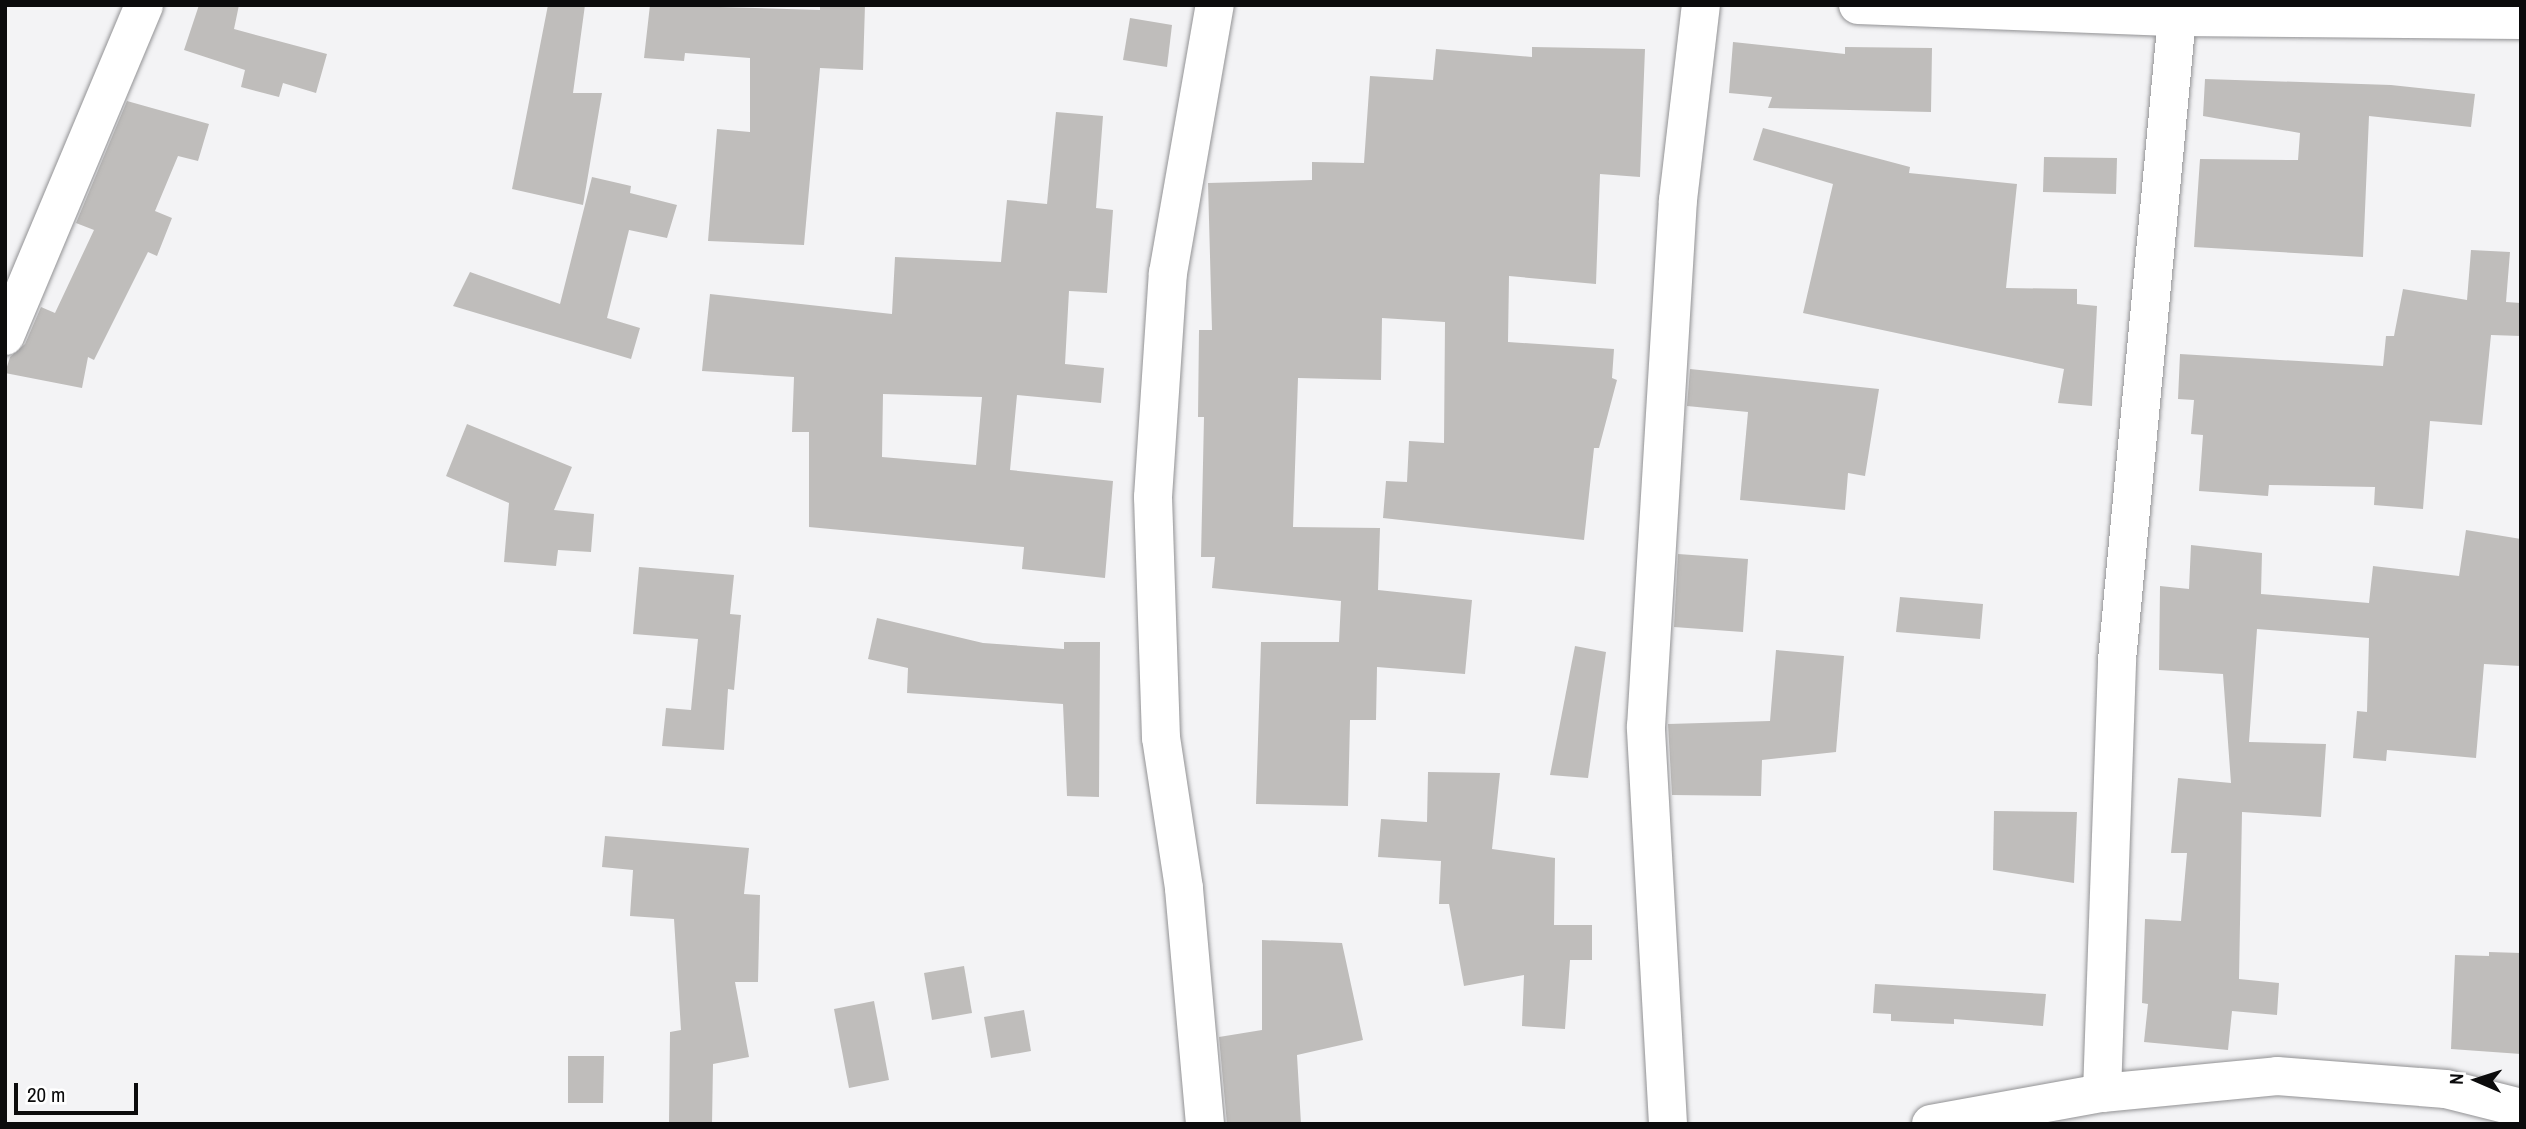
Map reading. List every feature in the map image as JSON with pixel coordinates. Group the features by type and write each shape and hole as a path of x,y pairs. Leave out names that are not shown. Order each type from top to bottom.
{"street":[{"path":"5,336 144,5"},
{"path":"1205,1124 1184,888 1161,737 1153,496 1168,273 1215,5"},
{"path":"1668,1124 1646,727 1678,200 1701,5"},
{"path":"1858,5 2177,17 2521,20"},
{"path":"2102,1093 2117,660 2177,17"},
{"path":"1931,1124 2102,1093 2277,1076 2446,1089 2521,1108"}],"building":[{"path":"199,5 239,5 234,29 327,54 316,93 283,83 279,97 241,87 245,70 184,50"},
{"path":"548,5 585,5 573,93 602,93 583,205 512,189"},
{"path":"650,5 820,10 820,5 865,5 863,70 820,68 804,245 708,241 717,129 750,132 750,58 685,53 684,61 644,58"},
{"path":"1130,18 1172,25 1167,67 1123,60"},
{"path":"1733,42 1845,54 1845,47 1932,48 1931,112 1768,108 1772,97 1729,93"},
{"path":"1532,47 1645,49 1640,177 1600,174 1596,284 1509,276 1508,342 1614,349 1612,378 1617,380 1599,448 1594,448 1584,540 1383,518 1386,481 1407,482 1409,441 1444,443 1445,322 1382,318 1381,380 1298,378 1293,527 1380,528 1378,590 1472,600 1465,674 1377,667 1376,720 1350,720 1348,806 1256,804 1261,642 1339,642 1341,601 1212,588 1215,557 1201,557 1204,417 1198,417 1199,330 1212,330 1208,183 1312,180 1312,162 1364,163 1370,76 1433,80 1436,49 1532,57"},
{"path":"2205,79 2391,85 2475,94 2471,127 2369,116 2363,257 2194,247 2200,159 2298,160 2300,133 2203,116"},
{"path":"127,101 209,124 198,161 178,156 155,211 172,218 157,256 148,252 94,360 88,357 82,388 5,373 10,357 25,344 41,307 55,313 94,230 76,223"},
{"path":"1056,112 1103,116 1096,208 1113,210 1107,293 1069,291 1065,364 1104,368 1101,403 1017,395 1010,470 1113,481 1105,578 1022,569 1024,547 809,527 809,432 792,432 794,377 702,371 710,294 892,314 895,257 1001,262 1007,200 1047,204","holes":["883,394 982,397 976,465 882,457"]},
{"path":"1763,128 1910,167 1909,173 2017,184 2006,288 2077,289 2077,304 2097,306 2092,406 2058,403 2064,369 1803,313 1833,184 1753,160"},
{"path":"2044,157 2117,158 2116,194 2043,192"},
{"path":"592,177 631,186 630,193 677,205 667,238 629,230 607,318 640,328 631,359 453,306 470,272 560,304"},
{"path":"2471,250 2510,252 2506,302 2521,303 2521,336 2491,335 2482,425 2430,421 2423,509 2374,505 2375,487 2269,485 2268,496 2199,491 2203,435 2191,434 2194,400 2178,399 2180,354 2383,366 2386,336 2394,336 2403,289 2467,300"},
{"path":"1690,369 1879,389 1865,476 1848,473 1845,510 1740,500 1748,412 1687,406"},
{"path":"467,424 572,467 554,510 594,514 591,552 558,550 556,566 504,562 509,503 446,476"},
{"path":"2466,530 2521,539 2521,666 2484,664 2476,758 2387,750 2386,761 2353,758 2357,711 2367,712 2369,638 2257,629 2249,742 2326,744 2321,817 2242,812 2239,979 2279,983 2277,1015 2232,1011 2228,1050 2144,1042 2148,1004 2142,1003 2145,919 2181,921 2187,853 2171,853 2178,778 2231,783 2223,674 2159,670 2160,586 2189,589 2191,545 2262,553 2261,594 2369,603 2373,566 2459,576"},
{"path":"1678,554 1748,559 1743,632 1674,627"},
{"path":"639,567 734,575 730,614 741,615 734,690 728,689 724,750 662,746 666,708 691,710 698,639 633,634"},
{"path":"1900,597 1983,604 1980,639 1896,632"},
{"path":"877,618 983,643 1064,649 1064,642 1100,642 1099,797 1067,796 1063,704 907,693 908,668 868,659"},
{"path":"1575,646 1606,652 1588,778 1550,775"},
{"path":"1776,650 1844,656 1836,752 1762,760 1761,796 1672,795 1668,724 1770,721"},
{"path":"1428,772 1500,773 1492,849 1555,858 1554,925 1592,925 1592,960 1570,960 1565,1029 1522,1026 1524,975 1464,986 1449,904 1439,904 1441,861 1378,857 1381,819 1427,822"},
{"path":"1994,811 2077,812 2074,883 1993,870"},
{"path":"605,836 749,848 744,894 760,895 758,982 735,982 749,1057 713,1064 712,1124 669,1124 670,1032 681,1030 674,919 630,916 633,870 602,867"},
{"path":"1262,940 1342,943 1363,1040 1297,1055 1301,1124 1227,1124 1219,1037 1262,1030"},
{"path":"2489,952 2521,953 2521,1054 2451,1049 2455,955 2489,956"},
{"path":"964,966 972,1013 932,1020 924,973"},
{"path":"1875,984 2046,994 2043,1026 1954,1019 1954,1024 1891,1021 1891,1014 1873,1013"},
{"path":"874,1001 889,1080 849,1088 834,1009"},
{"path":"1024,1010 1031,1051 991,1058 984,1017"},
{"path":"568,1056 604,1056 603,1103 568,1103"}]}
